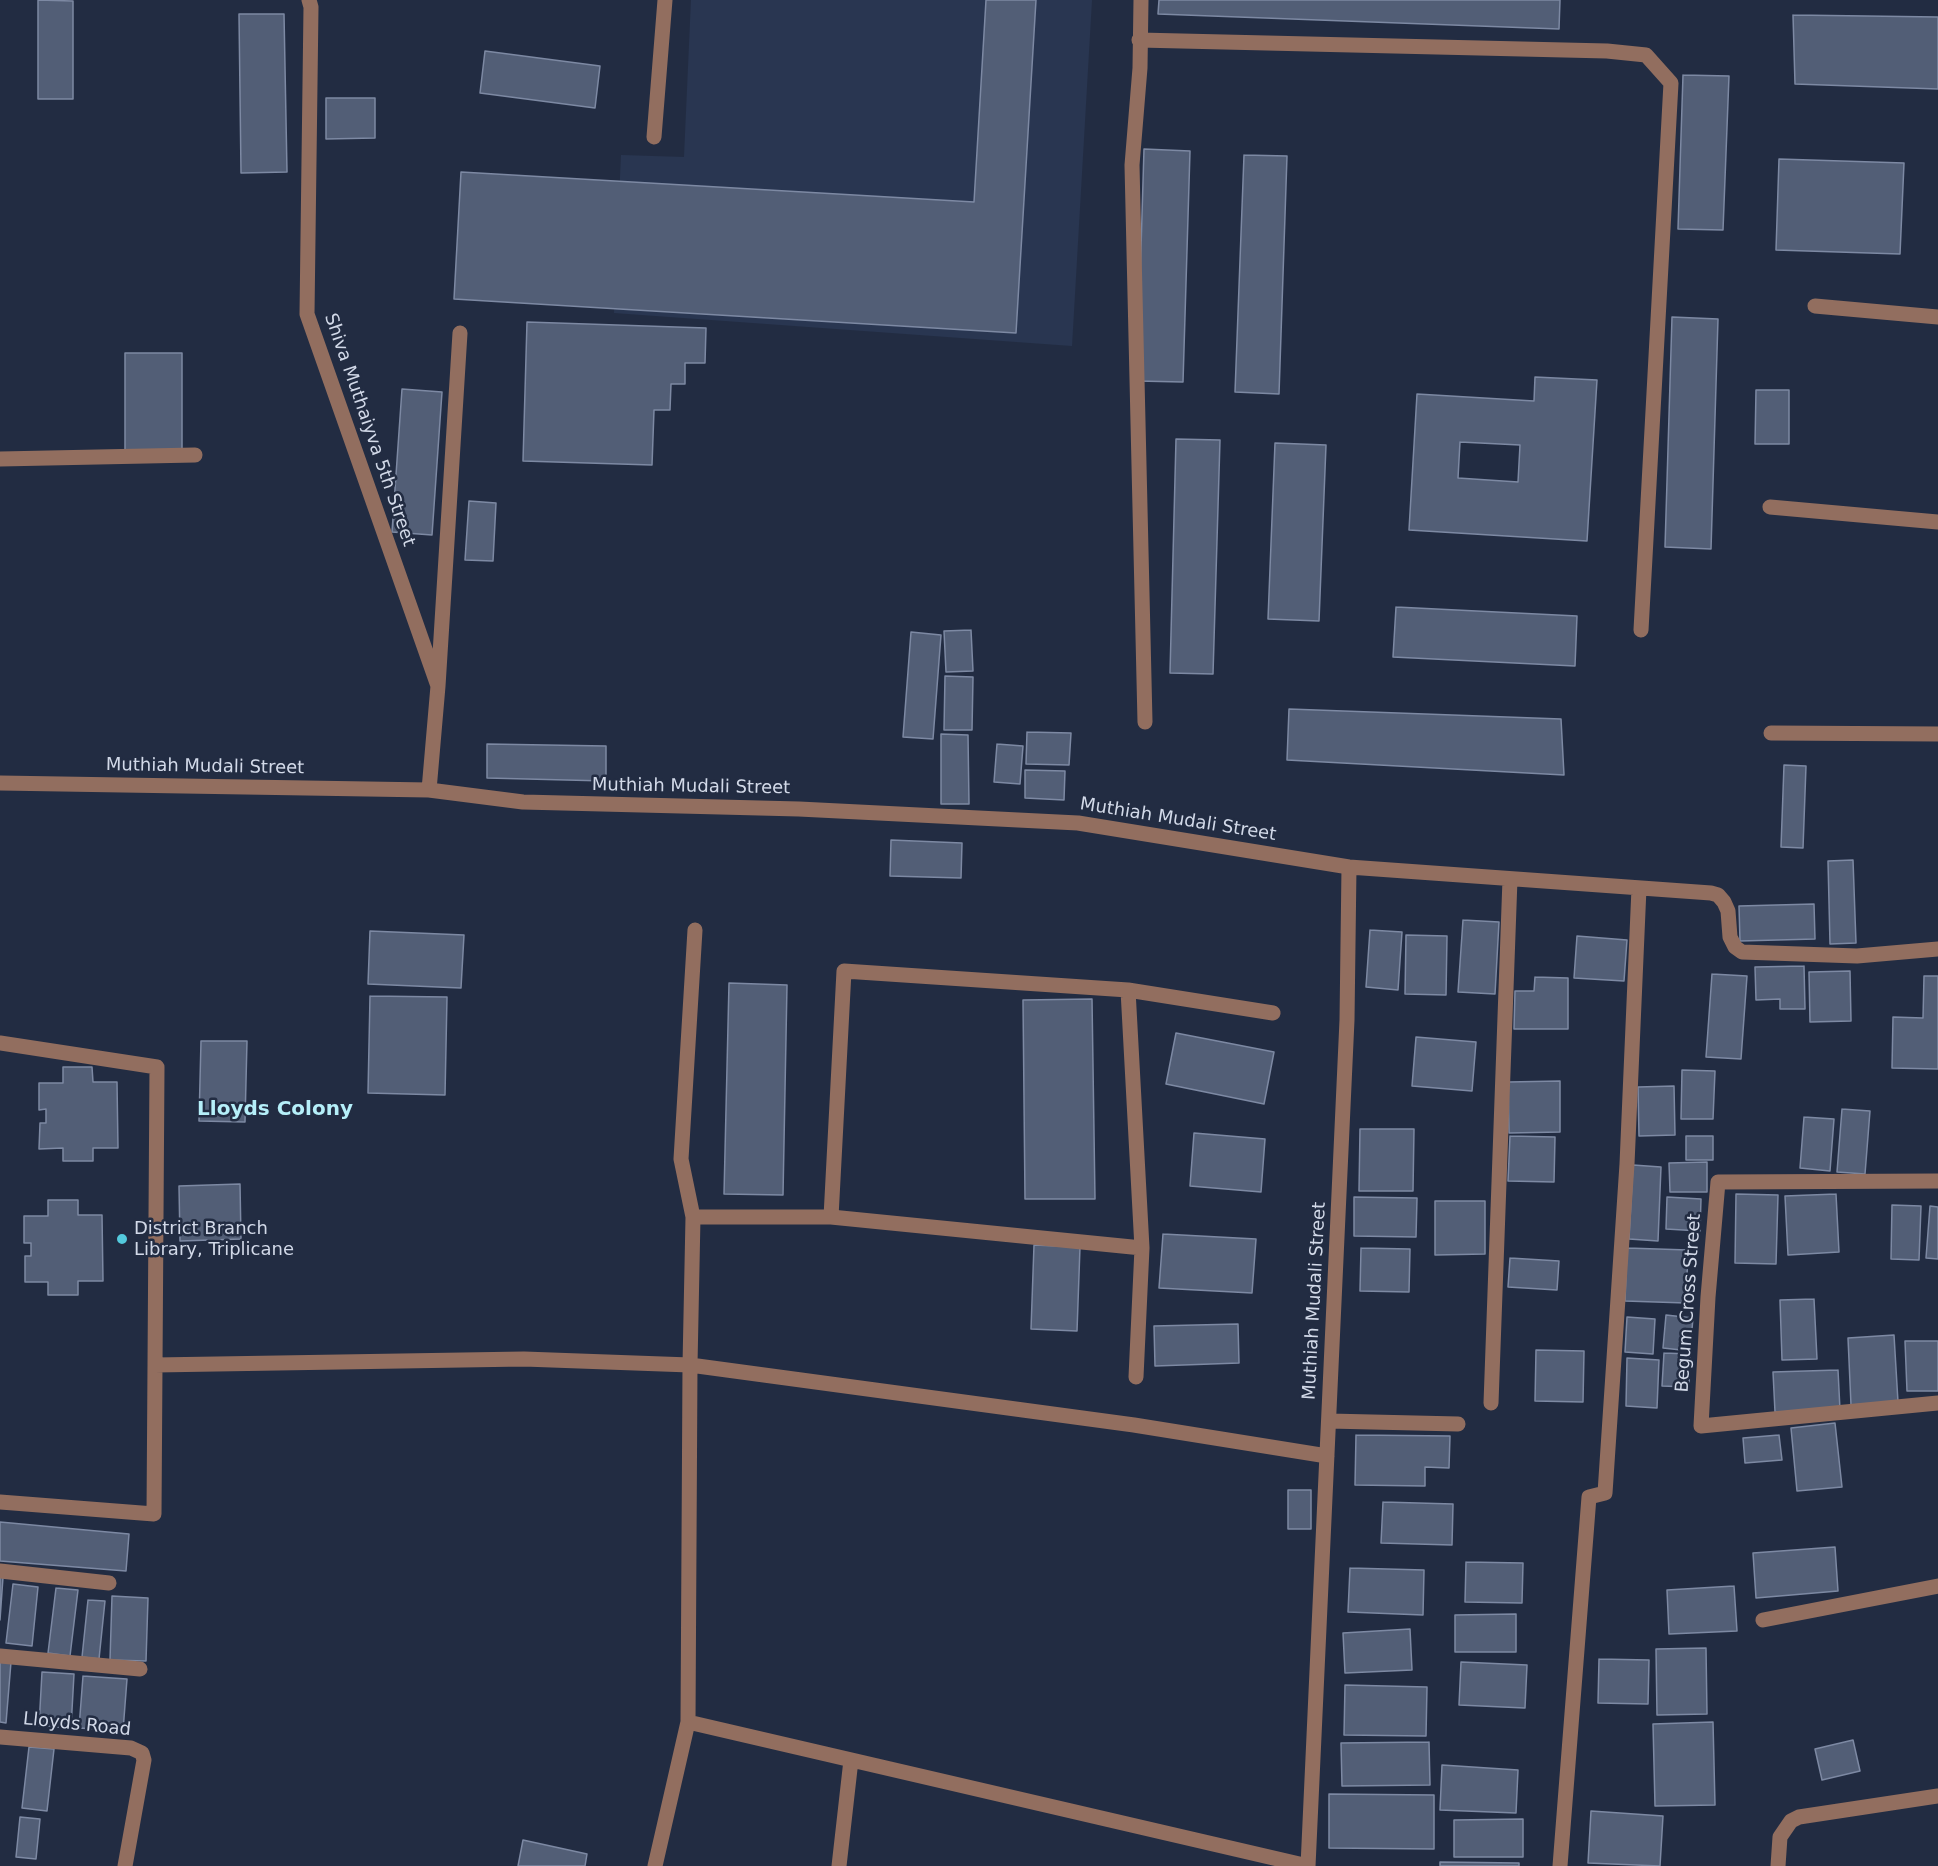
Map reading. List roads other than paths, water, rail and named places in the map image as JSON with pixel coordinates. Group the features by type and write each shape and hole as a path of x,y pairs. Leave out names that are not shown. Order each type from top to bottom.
{"street":[{"name":"Shiva Muthaiyva 5th Street","path":"309,0 311,7 307,314 438,686"},
{"path":"654,137 665,0"},
{"path":"1141,0 1140,68 1132,165 1145,722"},
{"path":"1139,40 1607,51 1646,55 1671,83 1641,630"},
{"path":"1815,306 1938,317"},
{"path":"429,790 438,686 460,333"},
{"path":"0,459 195,455"},
{"path":"1770,507 1938,522"},
{"path":"1771,733 1938,734"},
{"name":"Muthiah Mudali Street","path":"0,783 429,790 523,802 799,809 1078,823 1349,867 1347,1020 1308,1866"},
{"path":"1349,867 1718,895 1728,911 1730,937 1742,952 1857,956 1938,949"},
{"path":"1491,1403 1510,879"},
{"path":"1560,1866 1588,1497 1605,1493 1627,1164 1639,888"},
{"path":"655,1866 688,1722 693,1217 681,1158 695,930"},
{"path":"831,1217 844,970 1128,990 1273,1013"},
{"path":"1128,990 1142,1248 1136,1377"},
{"path":"0,1043 158,1067 154,1515 0,1502"},
{"name":"Begum Cross Street","path":"1938,1181 1718,1182 1708,1297 1701,1426 1938,1404"},
{"path":"693,1217 831,1217 1142,1248"},
{"path":"155,1365 524,1359 690,1365 1134,1425 1327,1456"},
{"path":"1329,1421 1458,1424"},
{"path":"0,1571 110,1583"},
{"path":"1763,1620 1938,1586"},
{"path":"0,1656 140,1669"},
{"path":"688,1722 1308,1866"},
{"name":"Lloyds Road","path":"0,1737 131,1748 142,1753 144,1760 125,1866"},
{"path":"838,1866 851,1760"},
{"path":"1778,1866 1780,1837 1791,1821 1799,1817 1938,1796"}],"place":[{"name":"District Branch Library, Triplicane","path":"122,1239"}],"district":[{"name":"Lloyds Colony","path":"275,1110"}]}
